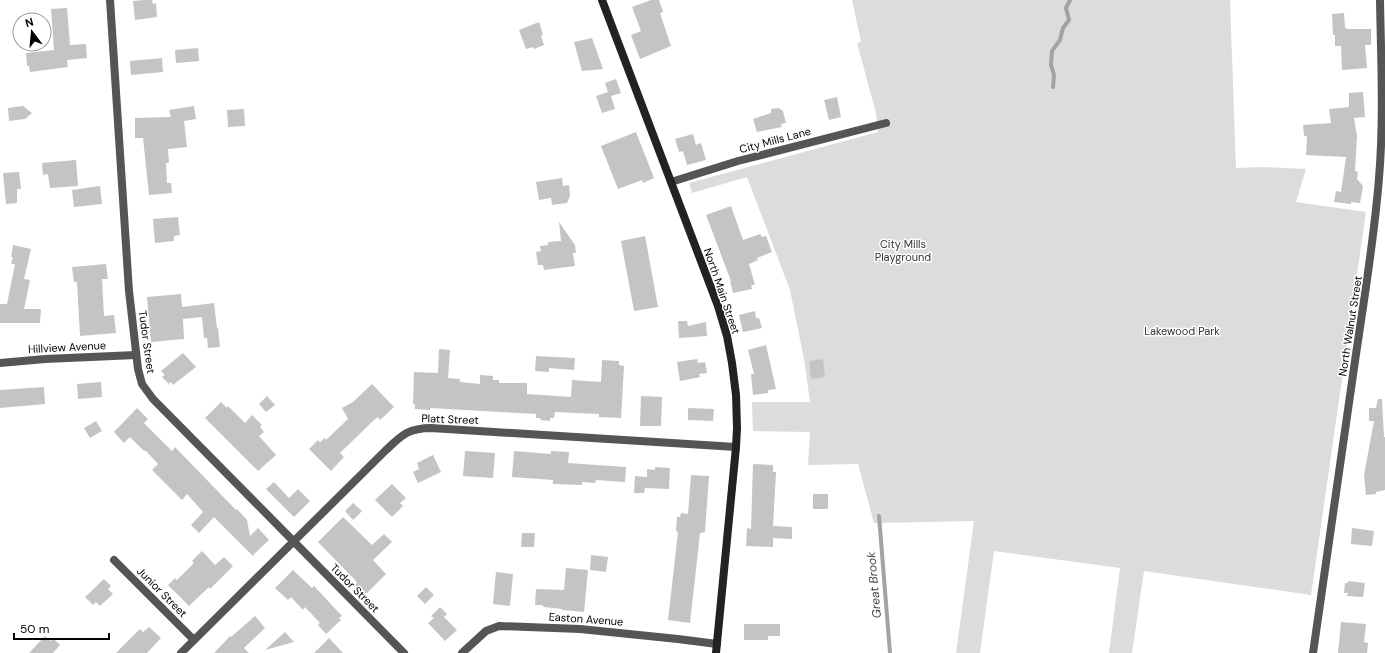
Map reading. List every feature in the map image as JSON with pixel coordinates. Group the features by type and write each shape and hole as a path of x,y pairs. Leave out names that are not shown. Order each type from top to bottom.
{"main road":[{"name":"North Main Street","path":"602,0 716,301 727,336 732,363 736,395 736,447 716,649"}],"street":[{"name":"Tudor Street","path":"110,0 127,271 136,355 140,377 149,395 404,653"},
{"name":"North Walnut Street","path":"1313,653 1370,264 1377,206 1381,144 1380,0"},
{"name":"City Mills Lane","path":"671,182 738,161 886,123"},
{"name":"Hillview Avenue","path":"0,363 45,359 136,355"},
{"name":"Platt Street","path":"181,653 399,438 417,428 438,428 736,447"},
{"name":"Junior Street","path":"114,560 194,640"},
{"name":"Easton Avenue","path":"462,653 486,631 499,626 580,629 678,638 716,649"}],"green space":[{"name":"Lakewood Park","path":"852,0 1230,0 1236,168 1263,167 1306,169 1296,202 1366,212 1311,595 1144,571 1132,653 1109,653 1120,568 994,551 980,653 956,653 974,521 874,523 858,464 808,465 810,432 753,431 752,402 810,402 804,359 790,290 747,177 692,193 689,183 878,132 876,113 857,43 861,42"}],"building":[{"path":"152,0 153,4 156,3 157,17 135,20 133,1"},
{"path":"651,0 659,0 663,12 660,13 671,46 640,59 631,35 641,31 632,7"},
{"path":"67,8 70,45 86,44 87,58 67,60 68,67 30,72 29,66 27,66 26,53 52,52 52,50 54,50 51,9"},
{"path":"1344,13 1345,28 1371,29 1371,45 1365,45 1367,68 1342,70 1341,46 1335,46 1332,14"},
{"path":"539,22 544,45 534,49 533,47 526,49 519,30"},
{"path":"592,38 603,69 582,71 574,42"},
{"path":"198,48 199,61 176,63 175,50"},
{"path":"162,58 163,72 131,75 130,61"},
{"path":"616,79 621,93 611,96 615,109 602,113 596,96 608,92 605,83"},
{"path":"1363,92 1365,117 1354,118 1357,136 1355,171 1358,172 1357,179 1363,186 1360,203 1351,202 1351,204 1334,202 1336,191 1341,192 1346,157 1306,155 1307,136 1304,136 1303,125 1331,123 1329,109 1349,107 1349,93"},
{"path":"837,97 841,117 829,120 824,100"},
{"path":"23,106 32,113 25,119 9,121 8,108"},
{"path":"194,106 196,119 184,121 187,147 168,149 169,163 166,163 167,183 171,183 172,193 149,195 143,138 135,138 135,118 171,117 169,110"},
{"path":"779,108 783,111 786,123 781,124 782,127 757,132 753,119 771,113 771,109"},
{"path":"244,109 245,126 228,127 227,110"},
{"path":"636,132 654,178 643,183 642,180 618,189 601,146"},
{"path":"693,134 696,145 701,143 706,160 687,165 683,151 679,152 675,139"},
{"path":"76,160 78,186 50,188 48,174 43,175 42,163"},
{"path":"19,172 21,189 17,189 17,203 6,204 3,173"},
{"path":"562,178 563,186 569,185 570,196 567,203 552,205 551,198 539,200 536,182"},
{"path":"100,186 102,204 74,207 72,190"},
{"path":"731,206 743,240 760,234 762,237 766,236 772,252 757,258 758,260 749,264 755,285 751,285 752,289 733,293 731,281 706,215"},
{"path":"178,217 180,235 174,236 174,241 155,243 153,219"},
{"path":"559,222 575,245 576,253 573,253 575,266 544,270 543,265 538,265 536,252 541,251 540,246 548,245 548,242 561,241"},
{"path":"645,236 658,307 634,311 621,241"},
{"path":"13,245 31,249 24,279 30,280 24,309 41,309 40,323 0,323 0,304 7,304 15,264 11,264 13,257 11,257"},
{"path":"106,264 108,279 102,279 104,316 114,315 116,333 80,336 77,282 74,282 72,267"},
{"path":"181,294 182,307 214,303 220,347 208,348 207,338 204,338 202,317 183,319 184,339 151,342 147,297"},
{"path":"755,311 756,318 759,318 762,328 743,332 739,315"},
{"path":"678,321 687,321 688,326 706,322 707,336 679,338"},
{"path":"766,345 776,389 768,390 768,393 753,395 751,374 754,374 748,350"},
{"path":"439,349 450,350 448,378 460,379 460,382 480,384 480,375 493,376 493,380 499,380 499,383 527,383 527,394 571,397 572,380 601,382 602,360 619,361 619,365 624,366 621,418 599,417 599,414 555,412 554,418 550,418 550,421 536,418 536,414 430,408 430,410 415,409 415,404 413,404 414,372 438,373"},
{"path":"183,353 196,367 173,385 171,382 169,384 162,377 165,375 161,371"},
{"path":"536,356 575,358 574,370 549,368 549,372 535,371"},
{"path":"697,359 698,363 705,362 707,373 699,374 700,377 680,381 677,362"},
{"path":"823,359 825,377 811,379 809,361"},
{"path":"101,382 102,397 78,399 77,384"},
{"path":"372,384 394,407 380,420 378,417 374,420 340,453 344,457 331,471 309,449 318,440 320,442 325,438 326,440 348,419 342,408 353,402"},
{"path":"44,387 45,404 0,408 0,390"},
{"path":"267,396 275,405 266,412 259,404"},
{"path":"641,396 662,397 661,426 640,426"},
{"path":"1378,399 1382,399 1385,437 1385,490 1376,492 1376,494 1366,495 1364,475 1374,421 1369,421 1369,408 1376,408"},
{"path":"221,402 227,408 228,406 245,423 252,415 262,425 260,427 264,432 259,436 276,455 258,471 205,418"},
{"path":"137,408 148,419 144,423 172,451 175,447 247,520 250,536 258,528 269,540 253,555 254,557 214,517 199,533 191,525 203,512 187,494 182,500 152,470 158,464 146,451 143,450 130,437 124,443 114,432"},
{"path":"688,408 714,409 713,421 688,420"},
{"path":"96,421 102,431 90,438 84,428"},
{"path":"465,451 495,453 493,478 463,476"},
{"path":"514,451 551,454 551,451 569,452 568,463 626,467 625,482 596,480 595,483 582,482 582,485 553,484 553,480 512,477"},
{"path":"433,455 441,472 418,483 413,472 419,469 417,463"},
{"path":"753,464 773,465 773,472 776,472 773,526 792,527 792,539 773,538 773,547 746,546 747,528 751,529"},
{"path":"655,467 670,468 669,489 645,488 644,493 634,493 635,476 647,477 647,469 655,470"},
{"path":"691,475 709,476 705,532 700,533 690,623 668,620 678,532 676,531 677,517 680,517 681,513 688,514"},
{"path":"274,482 289,498 298,489 310,501 294,517 266,489"},
{"path":"392,484 406,498 400,503 403,506 392,517 375,500"},
{"path":"813,494 828,494 828,509 813,509"},
{"path":"353,503 362,511 353,520 345,511"},
{"path":"343,517 372,545 384,534 392,542 373,560 386,574 367,593 362,594 355,586 357,582 318,542"},
{"path":"1352,528 1374,531 1372,546 1351,544"},
{"path":"522,533 535,533 534,547 521,547"},
{"path":"202,551 215,565 224,557 233,566 210,589 209,587 189,606 168,585 175,578 177,580 194,563 192,561"},
{"path":"591,555 608,557 606,572 590,570"},
{"path":"566,568 588,570 584,612 535,605 536,589 564,590"},
{"path":"293,570 312,588 314,586 342,616 339,618 341,620 326,634 318,625 320,623 305,607 303,610 291,597 288,600 275,588"},
{"path":"496,572 513,574 510,606 493,604"},
{"path":"104,579 111,586 108,589 113,594 100,606 96,602 93,605 85,597"},
{"path":"1348,581 1365,583 1363,597 1347,596 1348,593 1344,593 1345,583 1348,583"},
{"path":"426,587 434,595 425,604 417,596"},
{"path":"440,607 447,614 444,617 457,630 445,641 428,623 434,618 431,616"},
{"path":"255,616 265,628 244,648 249,653 214,653 230,636 231,637"},
{"path":"1341,622 1366,624 1364,642 1368,643 1367,653 1338,653"},
{"path":"744,624 780,624 780,636 768,636 768,640 744,640"},
{"path":"149,627 161,638 147,653 116,653 140,629 143,632"},
{"path":"285,632 294,642 265,650"},
{"path":"45,636 50,641 53,638 60,645 53,653 29,653"},
{"path":"329,638 343,653 314,653"}],"waterway":[{"path":"1053,87 1054,75 1051,65 1052,51 1060,40 1063,28 1069,20 1066,8 1070,0"},
{"name":"Great Brook","path":"879,516 890,653"}],"park label":[{"name":"City Mills Playground","path":"903,250"}]}
